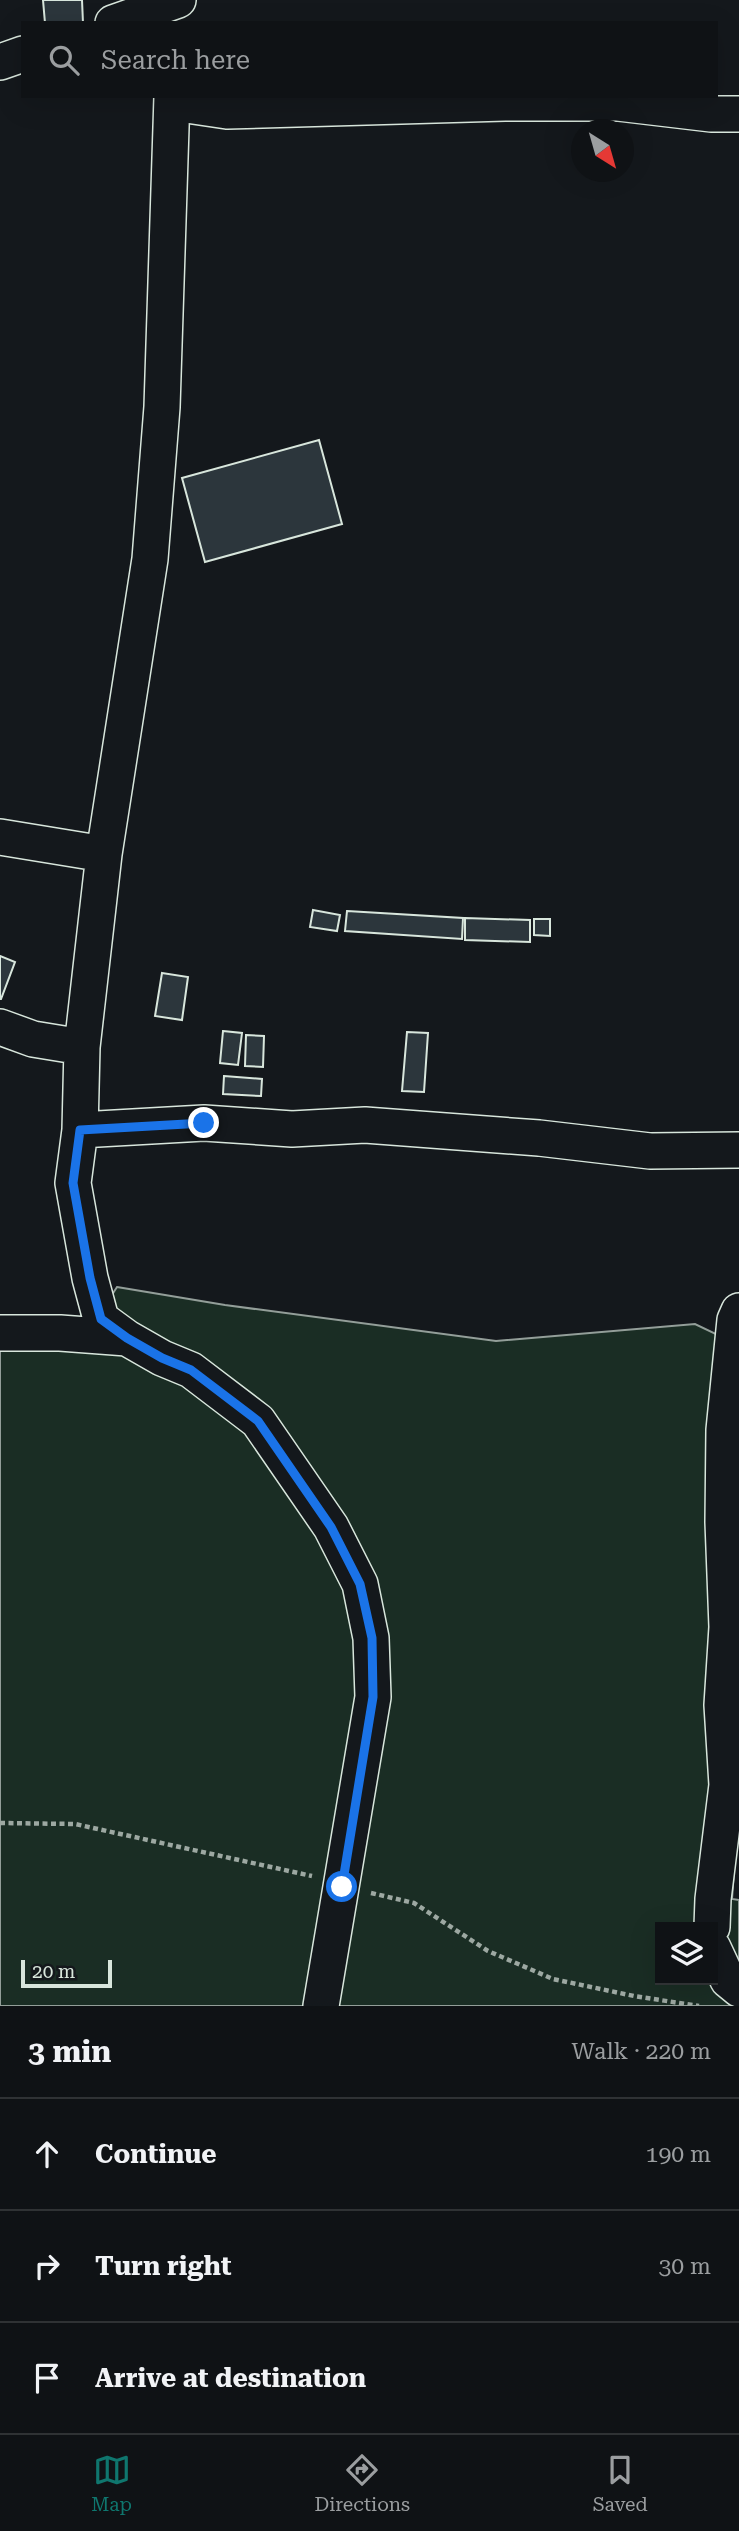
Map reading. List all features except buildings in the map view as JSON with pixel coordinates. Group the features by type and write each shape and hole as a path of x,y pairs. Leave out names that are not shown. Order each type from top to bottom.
{"street":[{"path":"119,21 178,0 176,21"},
{"path":"0,62 21,55"},
{"path":"321,2006 373,1697 372,1638 360,1584 331,1527 258,1421 191,1370 162,1358 101,1319 90,1278 73,1183 80,1130 82,1048 104,854 150,559 162,407 172,100 227,111 505,103 618,103 711,114 739,114"},
{"path":"0,837 104,854"},
{"path":"0,1027 33,1039 82,1048"},
{"path":"80,1130 204,1123 292,1129 365,1125 539,1138 650,1150 739,1150"},
{"path":"712,1922 727,1785 732,1771 722,1705 727,1627 723,1522 724,1430 735,1320 739,1311"},
{"path":"0,1333 60,1333 127,1338"},
{"path":"718,1961 730,1992"}],"green space":[{"path":"117,1287 225,1305 496,1341 695,1324 739,1345 738,1816 732,1899 739,1900 739,2006 0,2006 0,1342 75,1352"}],"route":[{"path":"204,1123 80,1130 73,1183 90,1278 101,1319 162,1358 191,1370 258,1421 331,1527 360,1584 372,1638 373,1697 342,1887"}]}
